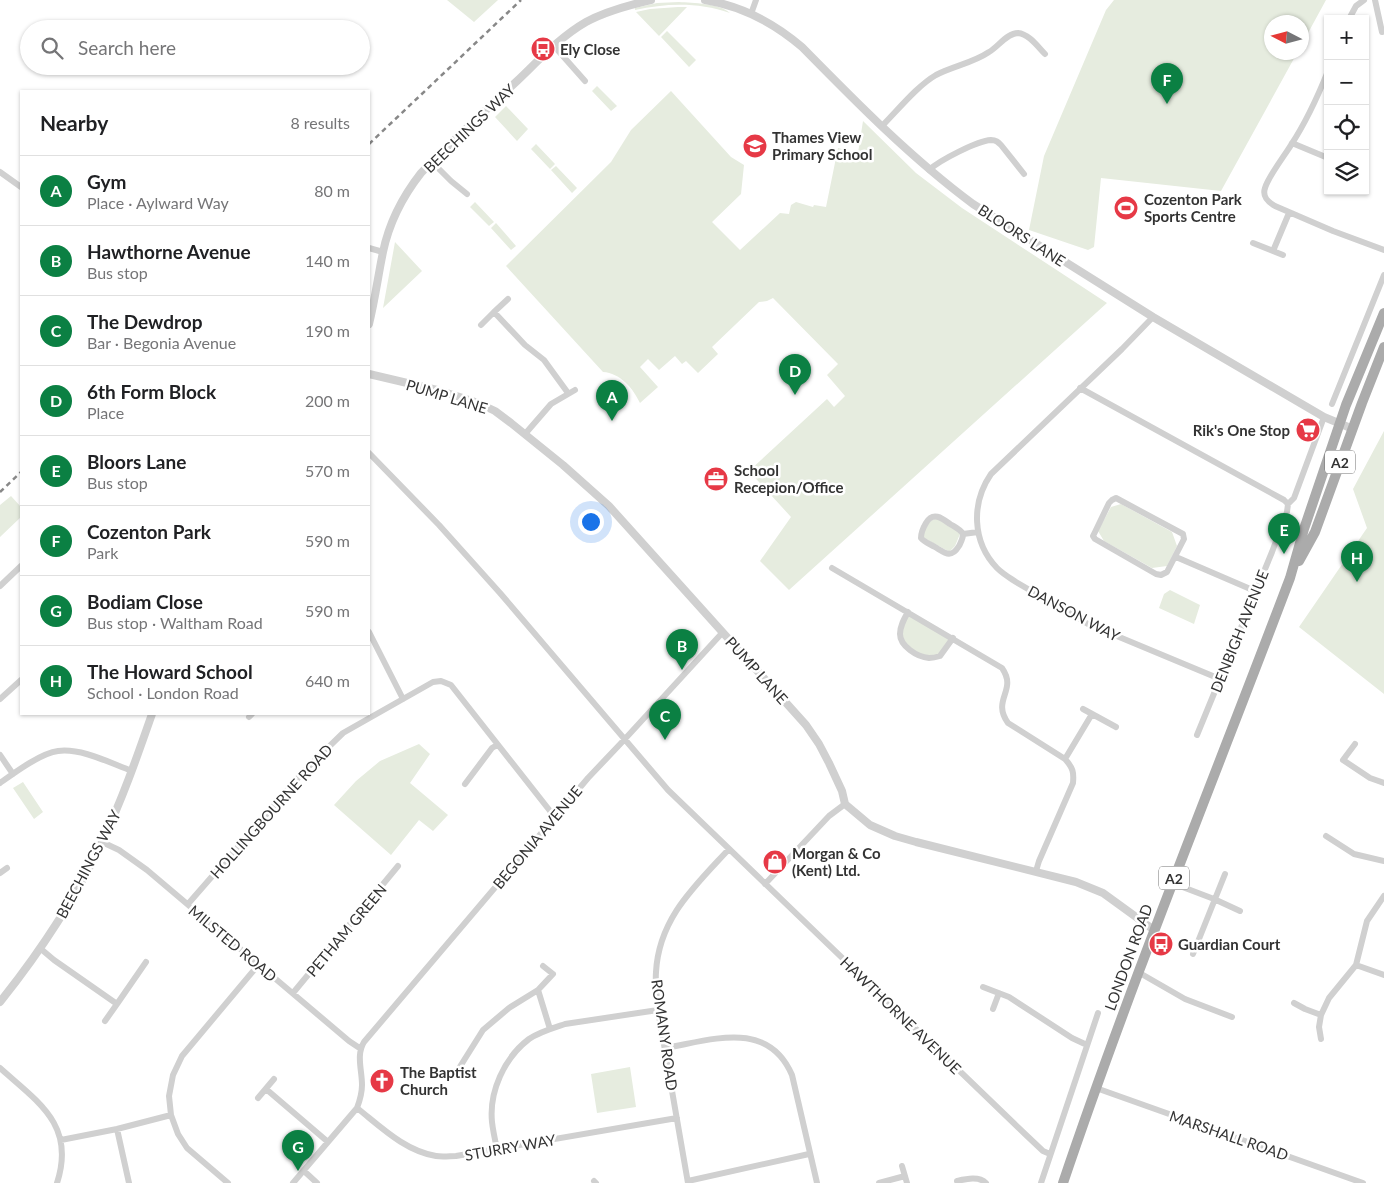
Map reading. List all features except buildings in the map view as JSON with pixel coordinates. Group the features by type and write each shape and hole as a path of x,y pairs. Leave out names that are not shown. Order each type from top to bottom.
{"main road":[{"name":"LONDON ROAD","path":"1064,1183 1138,972 1292,575 1304,529 1346,405 1384,313"},
{"name":"LONDON ROAD","path":"1292,575 1315,532 1384,347"}],"street":[{"name":"BEECHINGS WAY","path":"370,319 390,225 410,187 432,162 570,32 595,18 625,6 651,0"},
{"path":"705,0 727,4 751,14 756,0"},
{"path":"1351,15 1356,6 1364,0"},
{"path":"1375,0 1382,32"},
{"name":"BLOORS LANE","path":"751,14 778,28 802,47 929,170 973,204 1153,317 1324,416 1353,429"},
{"path":"882,126 930,79 946,70 975,60 1012,35 1017,33 1025,35 1045,54"},
{"path":"554,46 585,81"},
{"path":"1324,83 1292,143 1265,186 1264,196 1270,203 1289,212 1384,250"},
{"path":"929,170 940,161 959,152 994,140 1005,149 1024,174"},
{"path":"1292,143 1324,156"},
{"path":"432,162 467,194"},
{"path":"0,172 20,186"},
{"path":"1273,251 1289,212"},
{"path":"1253,243 1282,255"},
{"path":"370,248 383,252"},
{"path":"1332,404 1384,275"},
{"path":"481,326 508,299"},
{"path":"494,312 525,345 544,360 568,394"},
{"name":"DANSON WAY","path":"1153,317 991,474 985,483 978,502 978,532 981,543 991,561 1005,574 1023,586 1088,624 1220,679"},
{"name":"PUMP LANE","path":"370,374 436,390 478,404 500,415 526,434 609,506 811,732 844,794 845,804"},
{"path":"1080,388 1284,500 1288,504"},
{"path":"526,434 551,404 575,390"},
{"name":"DENBIGH AVENUE","path":"1197,735 1282,526 1288,504 1294,498 1324,416"},
{"name":"HAWTHORNE AVENUE","path":"370,454 439,525 500,593 668,790 1030,1139 1043,1151 1050,1154"},
{"path":"1116,498 1121,500 1183,534 1184,539 1176,557 1167,572 1159,575 1094,540 1093,536 1112,500 1116,498"},
{"path":"932,516 944,519 963,534 955,552 950,554 944,553 921,538 922,530 928,519 932,516"},
{"path":"963,534 978,532"},
{"path":"1176,557 1256,591"},
{"path":"0,586 20,567"},
{"path":"832,568 1002,668 1008,680 1001,707 1003,716 1008,723 1070,764 1074,772 1073,784 1036,871"},
{"path":"908,612 901,625 900,636 902,644 917,654 929,658 940,656 952,638"},
{"name":"BEGONIA AVENUE","path":"360,1049 554,816 723,632"},
{"path":"370,634 404,699"},
{"path":"0,699 20,681"},
{"name":"HOLLINGBOURNE ROAD","path":"188,904 304,771 337,739 344,733 433,682 441,681 451,685 554,816"},
{"path":"1083,709 1116,727"},
{"path":"1065,759 1092,714"},
{"name":"BEECHINGS WAY","path":"0,1002 41,949 102,842 132,771 152,715"},
{"path":"1355,744 1343,760 1370,778 1384,783"},
{"path":"465,784 492,748 497,745"},
{"path":"0,783 44,755 56,751 72,751 85,754 132,771"},
{"path":"0,755 13,774"},
{"path":"765,884 829,816 845,804 870,825 895,836 1036,871 1076,882 1103,893 1154,930"},
{"path":"1326,836 1354,854 1384,861"},
{"name":"MILSTED ROAD","path":"102,842 119,850 141,865 360,1049"},
{"name":"ROMANY ROAD","path":"688,1182 658,1010 657,961 666,928 682,902 729,849"},
{"name":"PETHAM GREEN","path":"293,993 398,866"},
{"path":"0,873 7,868"},
{"path":"1193,954 1225,874"},
{"path":"1172,883 1240,911"},
{"path":"1321,1039 1319,1027 1321,1015 1329,998 1356,965 1367,921 1384,896"},
{"path":"41,949 117,1004"},
{"path":"105,1021 146,962"},
{"path":"228,1183 187,1148 178,1134 171,1115 169,1096 173,1075 182,1056 259,964"},
{"path":"1356,965 1384,975"},
{"path":"456,1073 483,1030 509,1008 538,990 553,974 544,966"},
{"path":"1138,972 1185,1000 1232,1017"},
{"path":"983,987 1014,999 1072,1038 1087,1045"},
{"path":"538,990 550,1029"},
{"path":"993,1009 999,993"},
{"path":"1294,1004 1321,1015"},
{"path":"497,1149 492,1122 492,1106 495,1092 501,1074 512,1055 529,1039 565,1024 658,1010"},
{"path":"1041,1183 1098,1013"},
{"path":"665,1048 727,1037 747,1038 768,1045 786,1063 792,1076 817,1183"},
{"path":"293,1183 357,1108 361,1097 362,1085 360,1049"},
{"path":"0,1068 46,1110 54,1123 61,1140 62,1150 62,1161 57,1183"},
{"path":"258,1098 274,1080"},
{"name":"MARSHALL ROAD","path":"1096,1088 1363,1183"},
{"path":"266,1089 328,1142"},
{"name":"STURRY WAY","path":"357,1108 400,1142 424,1153 438,1156 456,1156 677,1118"},
{"path":"61,1140 117,1129 171,1115"},
{"path":"117,1129 128,1183"},
{"path":"688,1182 810,1154"},
{"path":"902,1166 907,1183"},
{"path":"304,1171 317,1183"},
{"path":"879,1183 905,1176"},
{"path":"957,1181 969,1178 983,1180 986,1183"}],"shaded area":[{"path":"447,0 498,0 474,22"},
{"path":"1114,0 1326,0 1309,31 1309,15 1264,15 1264,60 1293,60 1221,191 1101,178 1094,247 1088,250 1029,230 1044,156 1106,10"},
{"path":"679,2 713,5 730,13 694,5 659,6 635,10 635,8 657,3"},
{"path":"687,7 659,36 636,12 650,9"},
{"path":"667,31 696,60 689,67 661,37"},
{"path":"597,86 617,106 611,111 592,91"},
{"path":"671,91 731,157 744,165 741,194 712,222 740,250 780,213 789,214 791,205 796,202 813,207 814,205 826,207 838,148 858,153 863,121 916,173 962,208 1107,303 789,590 760,561 791,517 749,471 827,399 834,407 845,396 827,375 838,364 773,298 759,302 712,347 718,354 698,373 686,361 682,364 675,356 659,370 648,359 640,367 658,387 640,403 634,392 625,382 615,375 603,372 506,266 611,162 631,130"},
{"path":"506,106 528,129 517,141 495,117"},
{"path":"536,144 555,164 550,169 531,149"},
{"path":"556,166 577,188 572,193 551,170"},
{"path":"475,202 494,222 489,226 470,207"},
{"path":"496,223 516,246 511,250 491,228"},
{"path":"395,242 422,271 383,308"},
{"path":"1384,431 1384,694 1299,627 1367,528 1353,489"},
{"path":"11,496 20,506 20,518 0,537 0,505"},
{"path":"1121,504 1172,532 1177,546 1167,566 1152,568 1104,541 1098,531 1111,507"},
{"path":"936,518 959,531 960,534 955,546 950,551 924,538 926,526"},
{"path":"1170,590 1200,605 1194,624 1159,608 1164,594"},
{"path":"908,612 953,638 940,656 929,658 902,644 901,625"},
{"path":"419,744 430,754 410,783 448,815 433,831 419,820 391,855 334,805 356,781 380,761"},
{"path":"23,782 43,812 34,819 13,788"},
{"path":"630,1067 636,1107 597,1113 591,1074"}],"railway":[{"path":"370,143 521,0"},
{"path":"0,492 20,473"}],"place":[{"name":"Ely Close","path":"543,49"},
{"name":"Cozenton Park","path":"1167,104"},
{"name":"Thames View Primary School","path":"755,146"},
{"name":"Cozenton Park Sports Centre","path":"1126,208"},
{"name":"6th Form Block","path":"795,395"},
{"name":"Gym","path":"612,421"},
{"name":"Rik's One Stop","path":"1308,430"},
{"name":"School Recepion/Office","path":"716,479"},
{"name":"Bloors Lane","path":"1284,554"},
{"name":"The Howard School","path":"1357,582"},
{"name":"Hawthorne Avenue","path":"682,670"},
{"name":"The Dewdrop","path":"665,740"},
{"name":"Morgan & Co (Kent) Ltd.","path":"775,862"},
{"name":"Guardian Court","path":"1161,944"},
{"name":"The Baptist Church","path":"382,1081"},
{"name":"Bodiam Close","path":"298,1171"}]}
